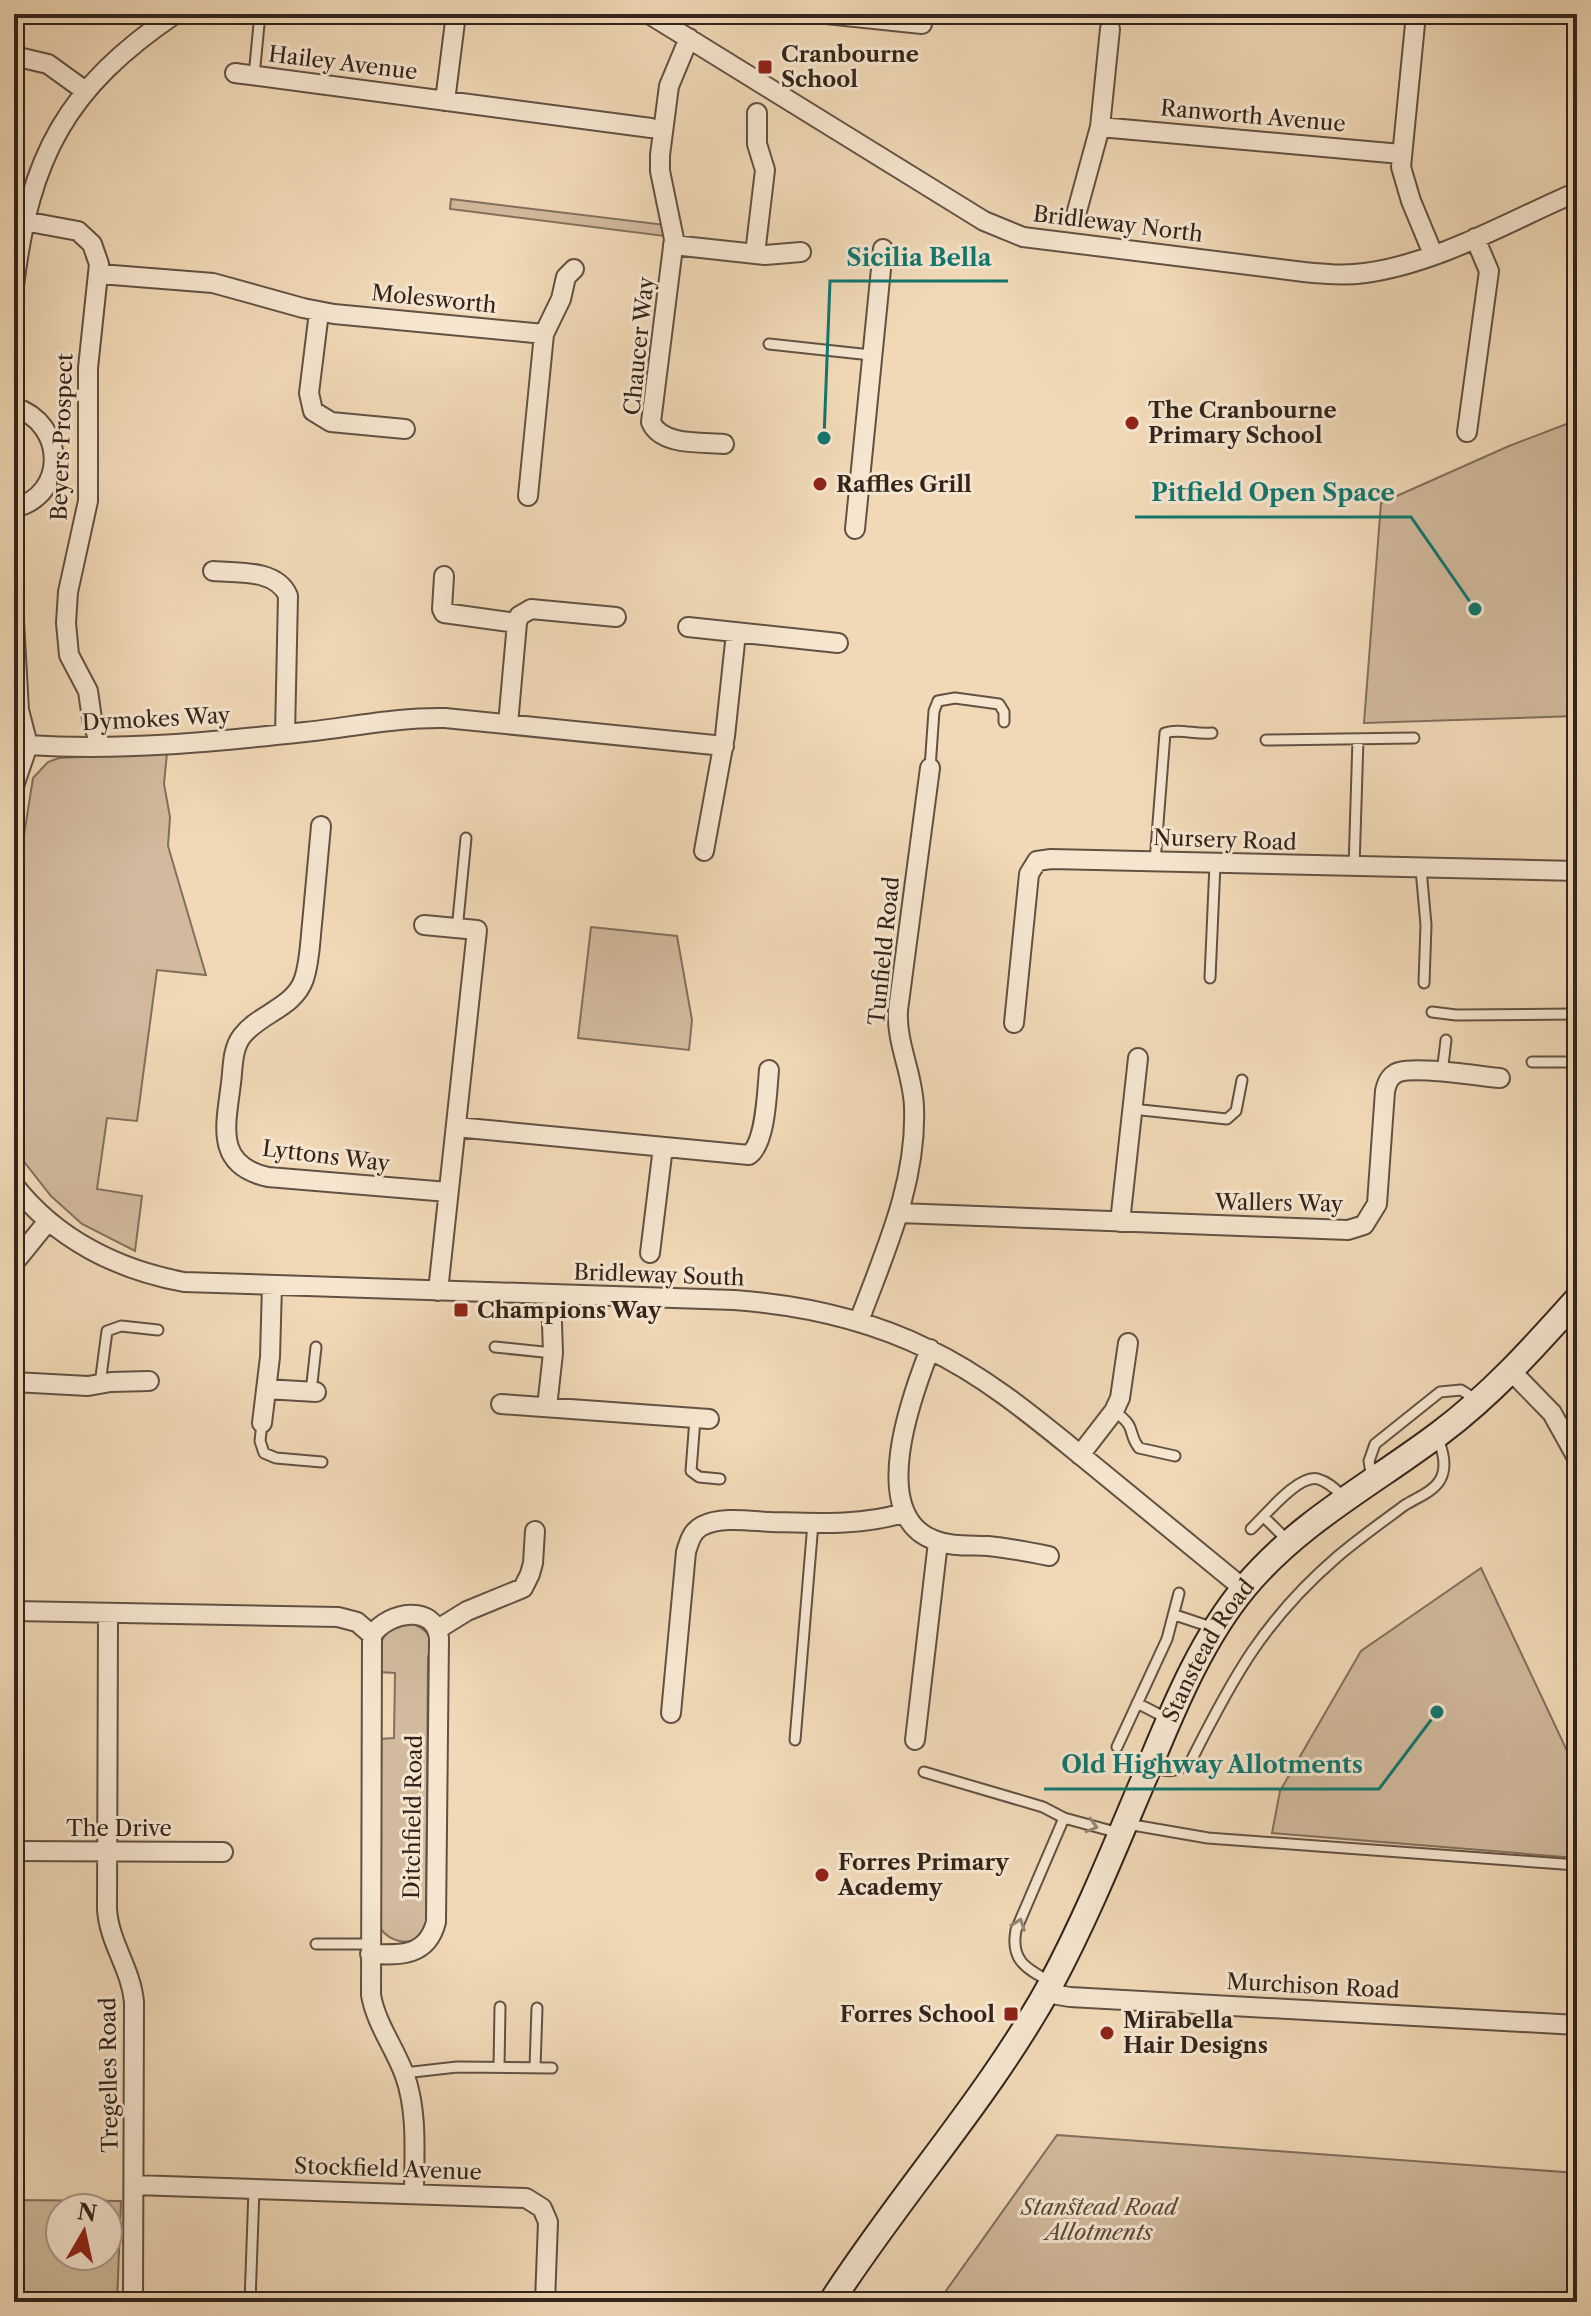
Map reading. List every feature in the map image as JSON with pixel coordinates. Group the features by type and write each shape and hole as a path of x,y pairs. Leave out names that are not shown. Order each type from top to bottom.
{"street":[{"path":"14,286 24,221 49,149 84,90 135,41 175,14"},
{"name":"Hailey Avenue","path":"445,101 456,14"},
{"name":"Bridleway North","path":"649,14 984,221 1023,237 1330,275 1388,269 1433,254 1577,192"},
{"path":"826,14 922,24"},
{"path":"1416,14 1401,154 1407,190 1433,254"},
{"path":"1077,211 1100,127 1110,29"},
{"name":"Chaucer Way","path":"689,38 669,86 660,155 660,171 673,228 673,245 651,422 653,428 666,437 724,444"},
{"path":"14,56 48,64 84,90"},
{"name":"Hailey Avenue","path":"244,75 651,128"},
{"path":"755,254 765,170 757,144 757,113"},
{"name":"Ranworth Avenue","path":"1100,127 1401,154"},
{"path":"24,221 78,231 97,253 100,274"},
{"path":"1467,432 1489,271 1475,238"},
{"path":"673,245 755,254 801,252"},
{"path":"855,529 883,249"},
{"path":"528,496 544,334 561,299 566,277 574,269"},
{"name":"Molesworth","path":"100,274 213,283 319,312 544,334"},
{"name":"Beyers Prospect","path":"100,274 89,358 88,501 68,592 66,623 69,655 88,691 100,746"},
{"path":"319,312 309,393 313,411 331,422 405,429"},
{"path":"14,407 40,421 52,442 54,455 48,482 31,501 14,508"},
{"path":"213,571 270,578 285,589 288,596 285,734"},
{"path":"444,576 444,613 517,623"},
{"path":"508,724 517,623 524,611 531,609 616,617"},
{"path":"14,621 19,710 28,745 14,786"},
{"path":"688,627 838,643"},
{"path":"704,851 724,746 736,633"},
{"name":"Dymokes Way","path":"28,745 203,743 412,717 724,746"},
{"name":"Tunfield Road","path":"859,1321 906,1193 913,1157 912,1080 898,1033 898,1010 930,768"},
{"name":"Lyttons Way","path":"321,826 309,956 304,978 294,996 247,1030 236,1045 225,1130 228,1147 241,1165 268,1177 448,1192"},
{"name":"Nursery Road","path":"1014,1023 1028,884 1033,866 1045,859 1577,871"},
{"path":"424,925 477,930 438,1291"},
{"path":"1120,1222 1138,1058"},
{"path":"456,1127 744,1155 754,1152 762,1131 769,1070"},
{"name":"Wallers Way","path":"899,1213 1348,1230 1364,1225 1377,1204 1387,1084 1396,1073 1500,1078"},
{"path":"650,1253 663,1147"},
{"name":"Bridleway South","path":"14,1185 48,1221 91,1251 151,1275 199,1283 764,1303 807,1308 859,1321 930,1349 993,1387 1244,1589"},
{"path":"14,1263 48,1221"},
{"path":"262,1423 272,1285"},
{"path":"547,1407 553,1353 551,1295"},
{"name":"Stanstead Road","path":"831,2302 990,2082 1048,1987 1169,1719 1217,1629 1244,1589 1289,1543 1345,1498 1437,1435 1479,1401 1577,1299"},
{"path":"1080,1455 1114,1411 1121,1392 1128,1343"},
{"path":"930,1349 905,1420 900,1467 903,1513 913,1527 938,1542 1007,1548 1049,1556"},
{"path":"1511,1371 1552,1413 1577,1458"},
{"path":"14,1382 75,1386 149,1381"},
{"path":"266,1389 314,1392"},
{"path":"501,1404 702,1419"},
{"path":"671,1713 686,1552 691,1537 703,1525 718,1521 865,1521 903,1513"},
{"path":"14,1611 338,1617 357,1622 372,1635 385,1621 406,1614 426,1619 438,1629 480,1605 523,1588 530,1574 535,1531"},
{"path":"915,1740 938,1542"},
{"name":"Tregelles Road","path":"108,1613 108,1921 114,1944 130,1977 134,2002 133,2302"},
{"name":"Ditchfield Road","path":"370,1949 406,1953 418,1949 433,1935 436,1922 438,1629"},
{"name":"Ditchfield Road","path":"372,1635 370,1949 373,2008 404,2073 413,2115 414,2194"},
{"name":"The Drive","path":"14,1851 223,1852"},
{"name":"Murchison Road","path":"1048,1987 1070,1997 1577,2025"},
{"name":"Stockfield Avenue","path":"134,2185 526,2198 542,2208 548,2222 545,2302"}],"lane":[{"path":"244,75 260,14"},
{"path":"769,344 871,355"},
{"path":"930,768 934,711 938,701 955,698 999,704 1004,712 1004,722"},
{"path":"1155,862 1165,733 1174,730 1197,735 1212,733"},
{"path":"1266,740 1414,738"},
{"path":"1354,868 1358,739"},
{"path":"457,930 466,838"},
{"path":"1210,978 1215,864"},
{"path":"1421,869 1426,925 1424,983"},
{"path":"1432,1012 1456,1015 1577,1014"},
{"path":"1442,1073 1446,1040"},
{"path":"1532,1062 1577,1062"},
{"path":"1132,1109 1227,1119 1236,1111 1242,1080"},
{"path":"100,1384 105,1335 110,1328 121,1326 158,1330"},
{"path":"314,1392 316,1347"},
{"path":"495,1347 553,1353"},
{"path":"1372,1479 1369,1461 1375,1444 1440,1392 1461,1390 1479,1401"},
{"path":"1114,1411 1132,1427 1134,1441 1139,1448 1175,1456"},
{"path":"702,1419 691,1471 699,1477 720,1479"},
{"path":"262,1423 260,1441 264,1453 276,1458 322,1462"},
{"path":"1150,1765 1164,1771 1174,1771 1191,1761 1239,1668 1283,1608 1336,1558 1440,1480 1444,1466 1437,1435"},
{"path":"1251,1529 1296,1485 1308,1479 1321,1480 1345,1498"},
{"path":"1264,1517 1289,1543"},
{"path":"795,1740 813,1523"},
{"path":"1117,1747 1160,1657 1175,1615 1179,1593"},
{"path":"1175,1615 1217,1629"},
{"path":"1137,1703 1169,1719"},
{"path":"924,1772 1043,1807 1064,1818 1121,1829 1577,1865"},
{"path":"1048,1987 1023,1964 1013,1944 1016,1930 1064,1818"},
{"path":"316,1944 370,1949"},
{"path":"499,2067 500,2007"},
{"path":"535,2068 537,2008"},
{"path":"404,2073 442,2068 552,2068"},
{"path":"250,2302 254,2189"}],"green space":[{"path":"451,199 666,225 664,236 450,209"},
{"path":"1577,420 1577,716 1364,723 1381,503 1509,446"},
{"path":"167,753 164,784 170,817 168,846 206,975 157,970 137,1121 107,1118 97,1189 142,1196 135,1251 82,1224 51,1196 14,1149 14,879 33,778 48,762 59,758"},
{"path":"591,927 677,936 692,1020 689,1050 578,1038"},
{"path":"1481,1568 1577,1772 1577,1858 1272,1833 1280,1791 1361,1651"},
{"path":"411,1623 428,1634 432,1653 428,1656 426,1923 419,1939 406,1942 389,1937 377,1923 379,1739 394,1738 395,1673 379,1672 383,1638 392,1629"},
{"name":"Stanstead Road Allotments","path":"1057,2135 1577,2173 1577,2302 938,2302"},
{"path":"14,2200 44,2200 44,2272 118,2272 117,2302 14,2302"}],"place":[{"name":"Cranbourne School","path":"765,67"},
{"name":"The Cranbourne Primary School","path":"1132,423"},
{"name":"Sicilia Bella","path":"824,438"},
{"name":"Raffles Grill","path":"820,484"},
{"name":"Pitfield Open Space","path":"1475,609"},
{"name":"Champions Way","path":"461,1310"},
{"name":"Old Highway Allotments","path":"1437,1712"},
{"name":"Forres Primary Academy","path":"822,1875"},
{"name":"Forres School","path":"1011,2014"},
{"name":"Mirabella Hair Designs","path":"1107,2033"}]}
